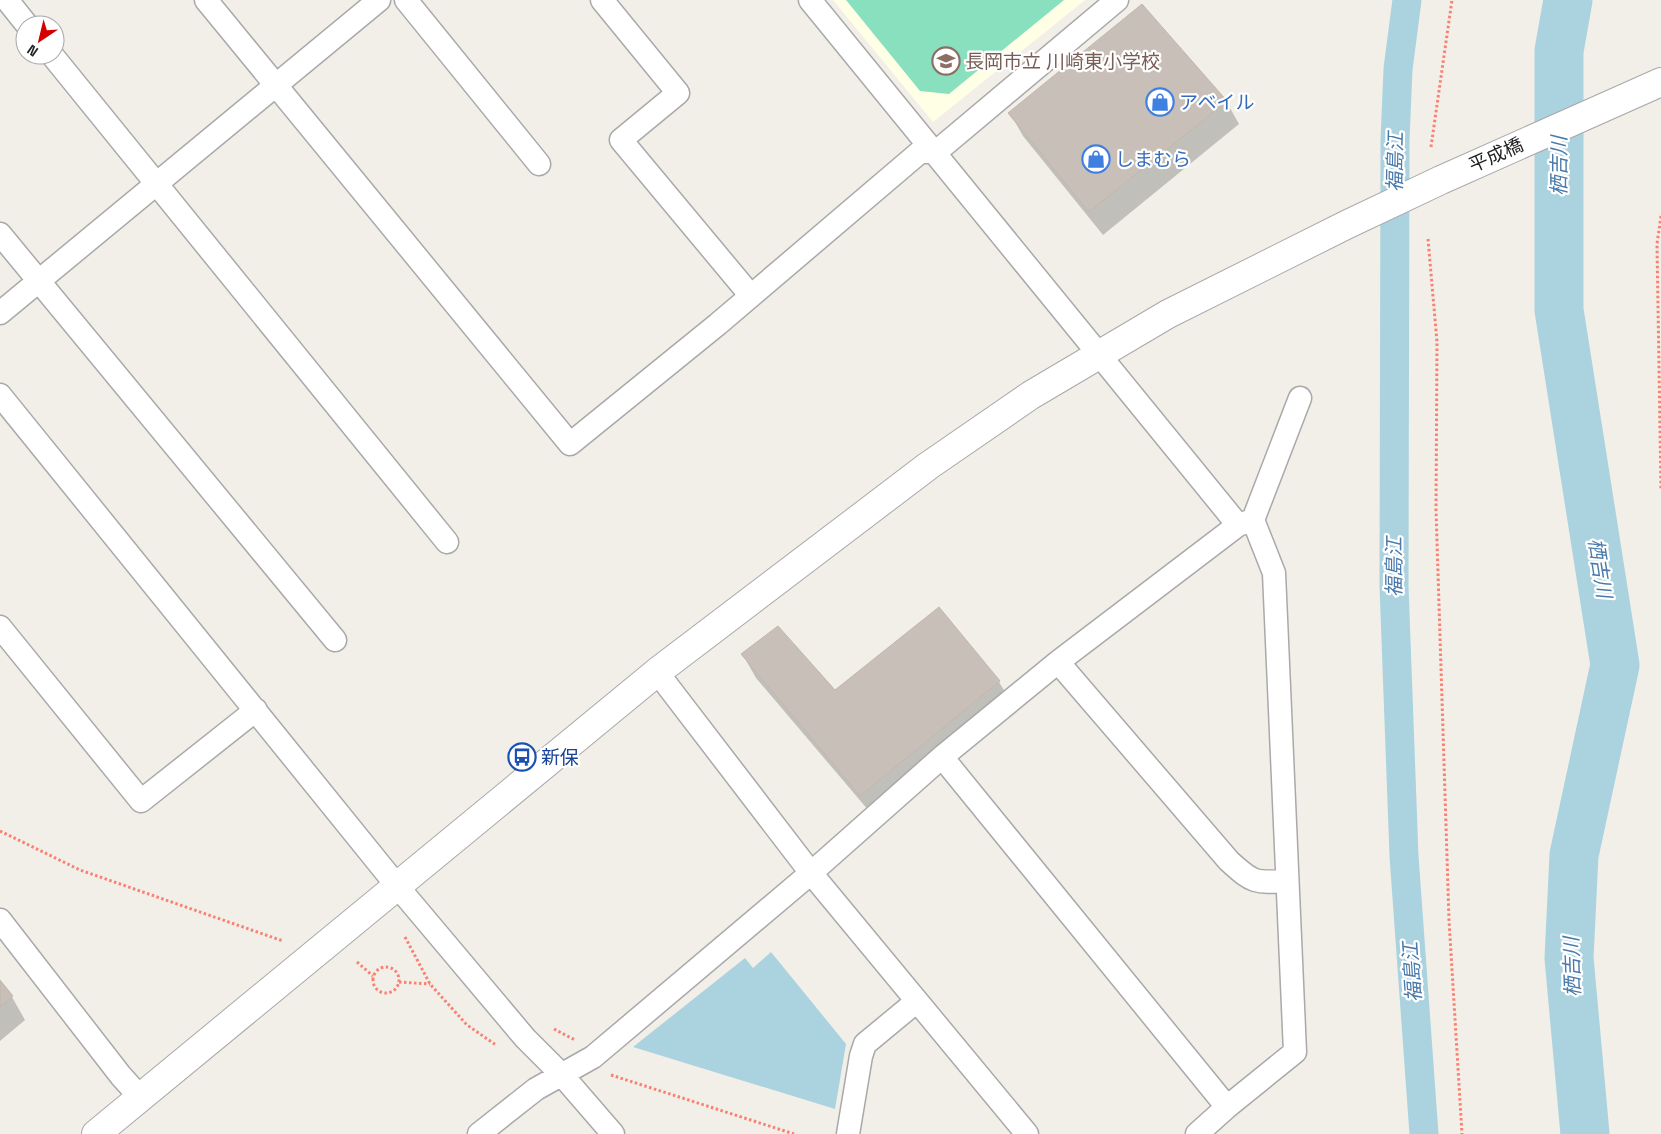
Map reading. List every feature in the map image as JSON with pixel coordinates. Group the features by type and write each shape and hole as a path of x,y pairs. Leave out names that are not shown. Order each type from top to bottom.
{"street":[{"path":"7,0 19,15"},
{"path":"206,0 570,444 751,296 920,152 936,152 1117,0"},
{"path":"0,313 379,0"},
{"path":"406,0 540,164"},
{"path":"602,0 678,93 621,140 751,296"},
{"path":"810,0 1100,354 1245,522 1274,573 1295,1052 1197,1134"},
{"path":"60,65 447,542"},
{"name":"平成橋","path":"96,1134 657,672 928,466 1031,395 1168,314 1348,224 1430,185 1661,82"},
{"path":"0,234 335,640"},
{"path":"0,395 398,887 525,1038 562,1075 613,1134"},
{"path":"479,1134 536,1089 593,1057 811,873 942,757 1058,662 1245,522 1300,398"},
{"path":"0,627 141,801 256,710"},
{"path":"1058,662 1229,861 1246,877 1263,882 1287,882"},
{"path":"657,672 811,873 1027,1134"},
{"path":"942,757 1227,1107"},
{"path":"0,920 140,1098"},
{"path":"848,1134 861,1056 865,1044 917,1001"}],"path":[{"path":"1431,147 1452,0"},
{"path":"1661,216 1657,244 1661,490"},
{"path":"1428,239 1436,342 1436,510 1449,910 1462,1134"},
{"path":"0,830 80,870 283,942"},
{"path":"403,932 430,984 467,1025 499,1047"},
{"path":"357,962 374,976"},
{"path":"382,967 391,968 398,974 399,982 394,990 382,992 374,984 374,976 375,972 382,967"},
{"path":"399,982 430,984"},
{"path":"549,1026 579,1042"},
{"path":"610,1074 794,1134"}],"shaded area":[{"name":"長岡市立 川崎東小学校","path":"833,0 1085,0 933,122"}],"green space":[{"name":"長岡市立 川崎東小学校","path":"846,0 1064,0 949,94 920,91"}],"water":[{"path":"771,952 846,1044 835,1109 633,1047 745,958 753,968"}],"building":[{"path":"1142,4 1227,101 1089,212 1008,113"},
{"path":"939,607 1000,681 860,796 741,654 778,626 835,690"},
{"path":"0,980 13,996 0,1007"}],"waterway":[{"name":"福島江","path":"1407,0 1398,69 1395,140 1394,586 1404,856 1424,1134"},
{"name":"栖吉川","path":"1568,0 1559,51 1559,310 1615,665 1574,855 1569,958 1585,1134"}],"place":[{"name":"長岡市立 川崎東小学校","path":"946,61"},
{"name":"アベイル","path":"1160,102"},
{"name":"しまむら","path":"1096,159"},
{"name":"新保","path":"522,757"}]}
